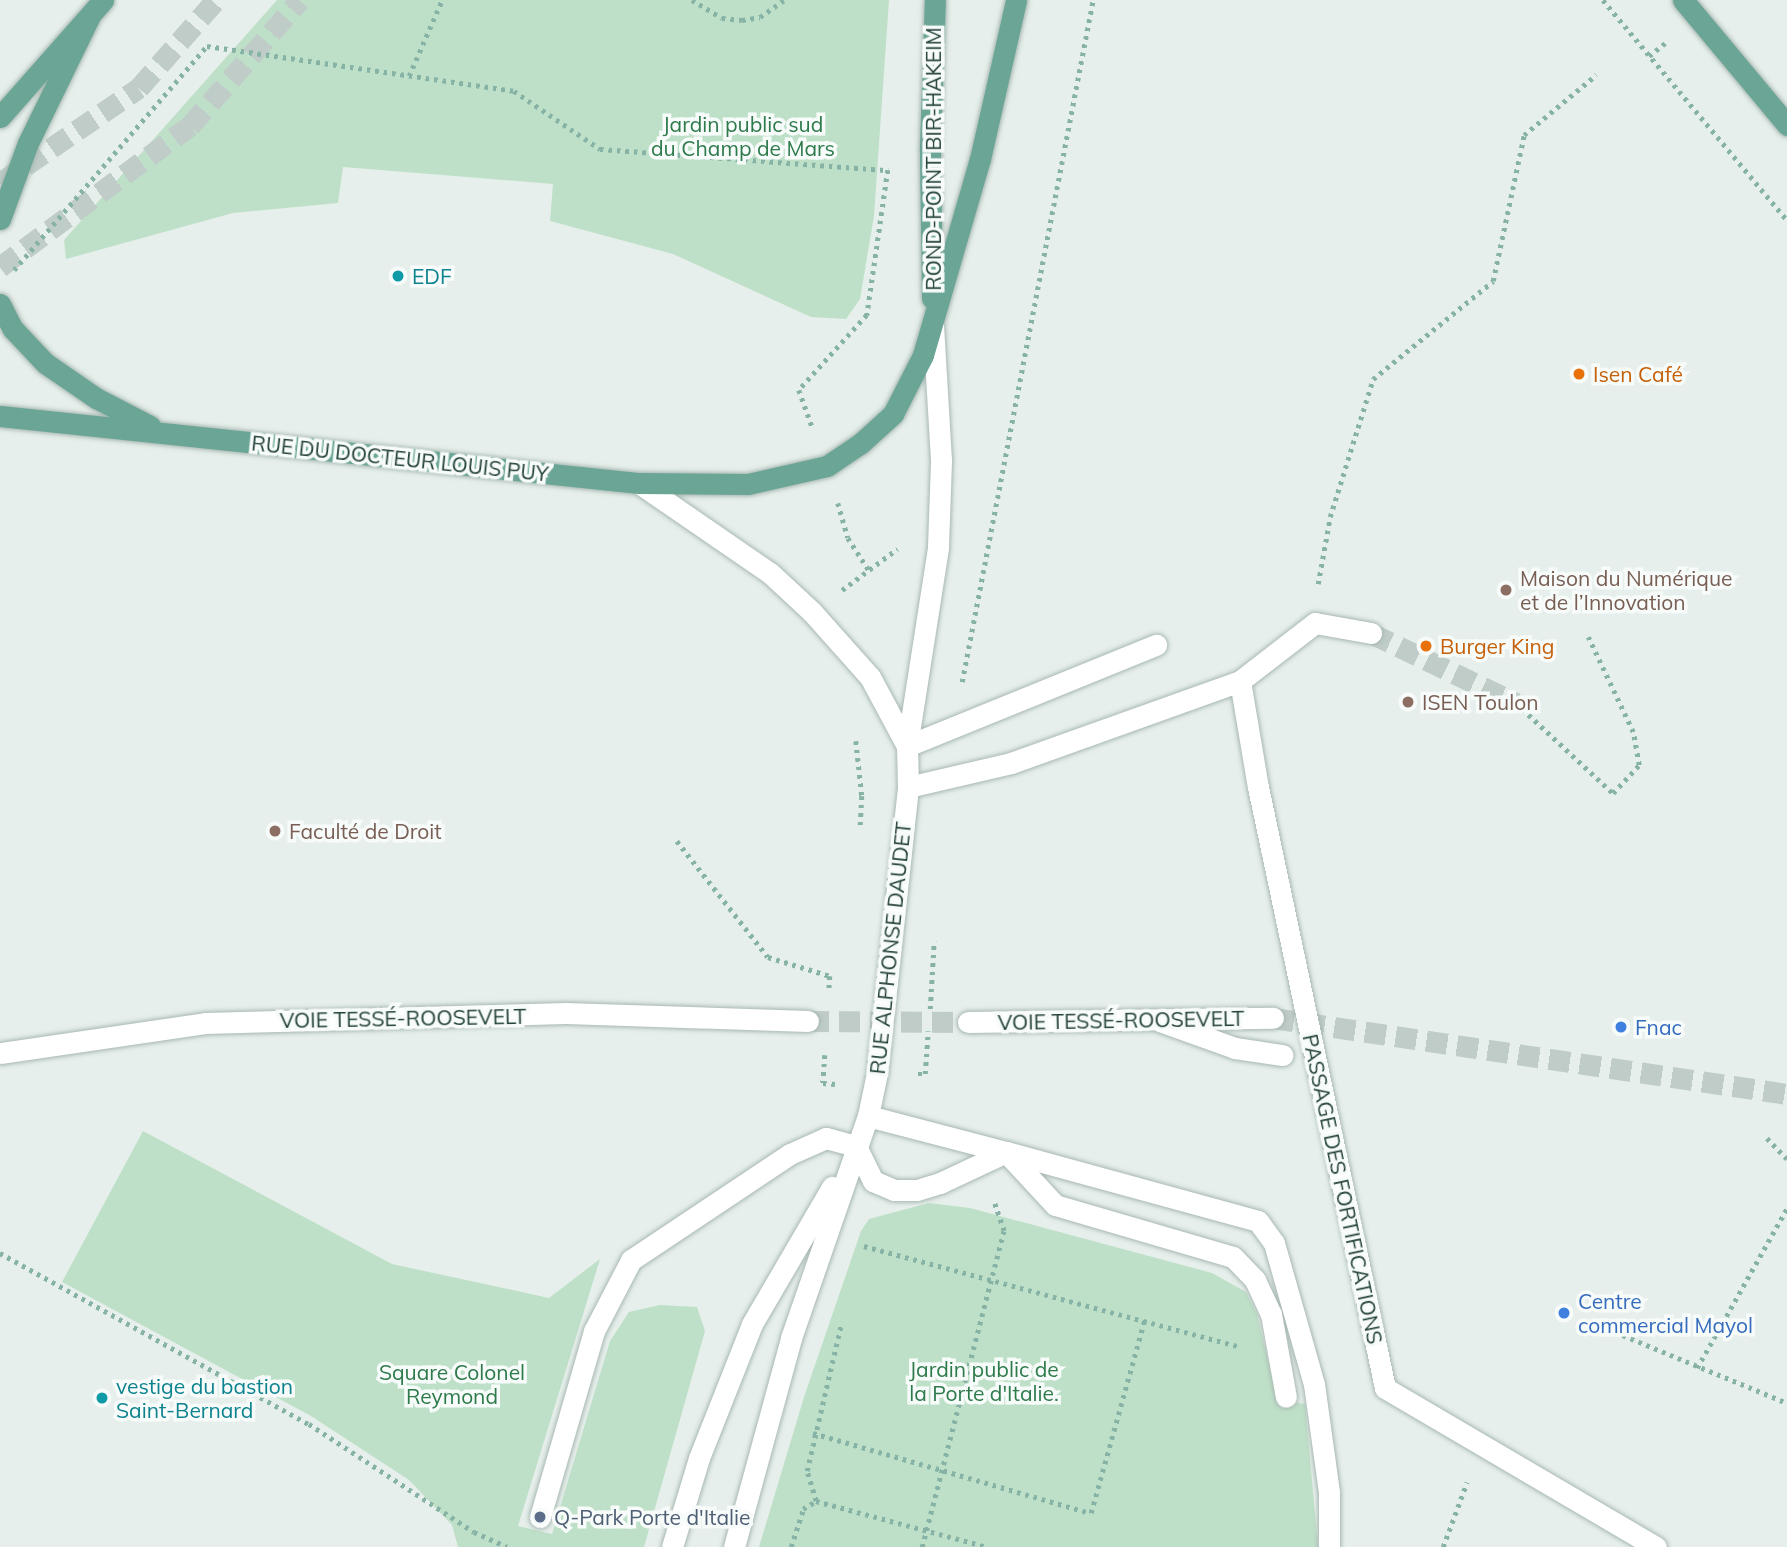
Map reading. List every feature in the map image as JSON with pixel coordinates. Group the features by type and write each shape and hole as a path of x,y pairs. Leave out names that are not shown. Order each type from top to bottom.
{"main road":[{"name":"ROND-POINT BIR-HAKEIM","path":"933,318 930,134 935,0"},
{"path":"827,466 860,444 892,414 923,355 980,159 1016,0"},
{"path":"1683,0 1787,125"},
{"path":"0,117 97,8"},
{"path":"0,219 28,143 97,8"},
{"name":"RUE DU DOCTEUR LOUIS PUY","path":"0,304 13,329 45,363 96,398 162,432"},
{"name":"RUE DU DOCTEUR LOUIS PUY","path":"0,416 639,483 748,484 827,466"}],"street":[{"name":"RUE ALPHONSE DAUDET","path":"856,1146 868,1116 890,970 908,787 907,746 938,547 941,460 933,318"},
{"name":"RUE ALPHONSE DAUDET","path":"639,483 770,573 812,612 870,677 907,746"},
{"path":"908,787 1012,763 1240,681 1311,625 1371,633"},
{"path":"907,746 1156,645"},
{"name":"PASSAGE DES FORTIFICATIONS","path":"1240,681 1258,787 1385,1388 1656,1547"},
{"name":"VOIE TESSÉ-ROOSEVELT","path":"0,1053 205,1023 566,1013 808,1021"},
{"path":"1151,1017 1236,1048 1282,1055"},
{"name":"VOIE TESSÉ-ROOSEVELT","path":"968,1022 1151,1017 1273,1018"},
{"path":"868,1116 1258,1221 1274,1243 1314,1384 1328,1481 1329,1547"},
{"path":"540,1517 594,1331 606,1300 632,1260 790,1154 826,1138 856,1146 873,1181 894,1191 917,1190 981,1168 1006,1152"},
{"path":"672,1547 699,1458 752,1324 856,1146"},
{"path":"734,1547 791,1338 856,1146"},
{"path":"1006,1152 1055,1205 1233,1257 1255,1280 1271,1314 1286,1397"}],"path":[{"path":"409,76 442,0"},
{"path":"692,0 705,11 742,20 760,17 784,0"},
{"path":"963,678 1093,0"},
{"path":"1603,0 1787,220"},
{"path":"9,276 206,46 514,91 600,149 888,170 866,315 799,390 827,466 848,538 869,570"},
{"path":"1311,625 1329,517 1373,379 1493,281 1524,135 1596,75"},
{"path":"1516,703 1613,793 1639,765 1633,732 1588,637"},
{"path":"853,734 862,796 860,838"},
{"path":"677,841 713,891 768,957 810,972"},
{"path":"1767,1138 1787,1159"},
{"path":"922,1547 1004,1231 981,1168"},
{"path":"1697,1368 1787,1209"},
{"path":"858,1259 862,1245 992,1278 1241,1346 1244,1359"},
{"path":"0,1253 309,1424 474,1532 507,1547"},
{"path":"817,1501 807,1471 813,1433 844,1312"},
{"path":"813,1433 1091,1513 1145,1318"},
{"path":"1615,1332 1787,1403"},
{"path":"1443,1547 1480,1445"},
{"path":"792,1547 803,1509 817,1501 928,1528 988,1547"}],"green space":[{"name":"Jardin public sud du Champ de Mars","path":"277,0 889,0 874,216 860,299 846,319 811,317 673,254 550,221 553,184 343,167 338,203 233,213 66,259 64,240"},
{"name":"Square Colonel Reymond","path":"143,1131 392,1264 549,1298 600,1259 518,1526 552,1534 610,1341 629,1312 660,1305 697,1307 705,1331 644,1547 458,1547 452,1525 409,1480 311,1416 62,1282"},
{"name":"Jardin public de la Porte d'Italie.","path":"929,1203 970,1208 1212,1273 1246,1292 1257,1314 1277,1399 1305,1404 1318,1547 759,1547 804,1397 861,1231 869,1219"}],"tunnel":[{"path":"0,183 139,88 216,0"},
{"path":"0,267 190,126 300,0"},
{"path":"1371,633 1516,703"},
{"path":"1273,1018 1787,1094"},
{"path":"808,1021 968,1022"}],"place":[{"name":"EDF","path":"398,276"},
{"name":"Isen Café","path":"1579,374"},
{"name":"Maison du Numérique et de l’Innovation","path":"1506,590"},
{"name":"Burger King","path":"1426,646"},
{"name":"ISEN Toulon","path":"1408,702"},
{"name":"Faculté de Droit","path":"275,831"},
{"name":"Fnac","path":"1621,1027"},
{"name":"Centre commercial Mayol","path":"1564,1313"},
{"name":"vestige du bastion Saint-Bernard","path":"102,1398"},
{"name":"Q-Park Porte d'Italie","path":"540,1517"}]}
